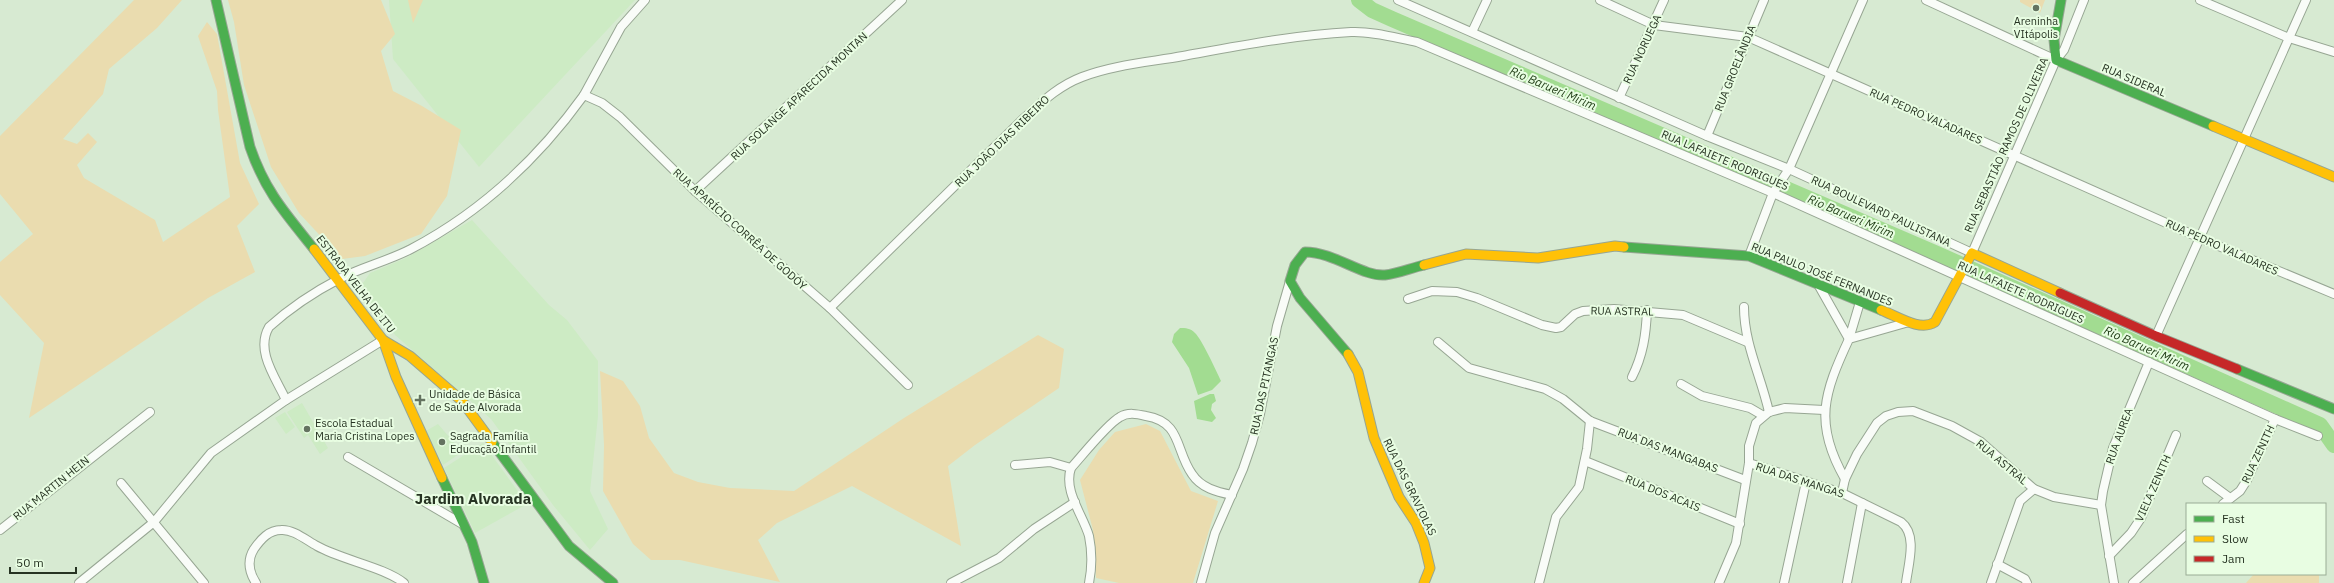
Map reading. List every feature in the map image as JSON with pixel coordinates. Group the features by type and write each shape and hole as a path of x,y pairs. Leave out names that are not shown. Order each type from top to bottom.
{"main road":[{"name":"ESTRADA VELHA DE ITU","path":"216,0 233,68 243,119 258,170 273,198 339,279 383,340 410,356 462,401 569,546 613,583"},
{"path":"2056,60 2054,40 2061,0"},
{"name":"RUA SIDERAL","path":"2056,60 2334,177"},
{"name":"RUA PAULO JOSÉ FERNANDES","path":"1290,281 1299,257 1305,252 1312,252 1342,260 1373,274 1384,275 1466,254 1538,258 1615,246 1749,256 1819,286 1910,322 1921,326 1929,326 1935,322 1962,275"},
{"name":"RUA SEBASTIÃO RAMOS DE OLIVEIRA","path":"1962,275 1971,256"},
{"name":"RUA LAFAIETE RODRIGUES","path":"1971,256 2156,336 2334,409"},
{"name":"RUA DAS GRAVIOLAS","path":"1290,281 1300,298 1349,355 1358,372 1374,438 1399,497 1416,523 1424,542 1430,568 1424,583"},
{"path":"383,340 396,377 465,526 481,568 484,583"}],"street":[{"path":"286,400 263,347 264,336 269,327 278,319 339,279 411,249 451,226 491,196 531,160 563,125 584,96 621,27 645,0"},
{"name":"RUA SOLANGE APARECIDA MONTAN","path":"695,191 902,0"},
{"name":"RUA LAFAIETE RODRIGUES","path":"1398,0 1787,171"},
{"path":"1472,32 1487,0"},
{"name":"RUA PEDRO VALADARES","path":"1600,0 1654,25 1748,37 2200,238 2308,285 2334,294"},
{"name":"RUA NORUEGA","path":"1619,98 1654,25 1664,0"},
{"name":"RUA GROELÂNDIA","path":"1707,136 1764,0"},
{"path":"1749,256 1775,190 1787,171 1832,74 1863,0"},
{"name":"RUA SIDERAL","path":"1926,0 2056,60"},
{"name":"RUA SEBASTIÃO RAMOS DE OLIVEIRA","path":"1971,256 2013,155 2056,60 2064,50 2084,0"},
{"path":"2200,0 2289,38 2334,52"},
{"path":"2156,336 2306,0"},
{"name":"RUA LAFAIETE RODRIGUES","path":"1334,34 1352,32 1383,35 1417,42 1775,190 2149,362 2275,419 2318,436"},
{"name":"RUA JOÃO DIAS RIBEIRO","path":"830,308 1023,119 1054,92 1069,83 1082,77 1148,62 1280,38 1334,34"},
{"name":"RUA APARÍCIO CORRÊA DE GODÓY","path":"584,96 602,103 620,117 695,191 830,308 908,385"},
{"name":"RUA BOULEVARD PAULISTANA","path":"1787,171 1971,256"},
{"name":"RUA DAS PITANGAS","path":"1232,495 1243,469 1260,414 1273,346 1290,281"},
{"path":"1819,286 1849,339"},
{"name":"RUA ASTRAL","path":"1408,299 1432,291 1458,292 1477,298 1542,325 1556,328 1561,327 1575,314 1583,311 1647,310 1683,315 1748,342"},
{"path":"1845,479 1829,446 1824,422 1824,410 1838,364 1849,339 1860,302"},
{"path":"1744,307 1744,328 1763,384 1766,414"},
{"path":"1632,377 1640,360 1646,340 1647,310"},
{"path":"1849,339 1910,322"},
{"path":"79,583 154,522 211,453 286,400 383,340"},
{"name":"RUA DAS MANGABAS","path":"1438,342 1469,368 1545,389 1563,399 1590,421 1745,480"},
{"name":"RUA AUREA","path":"2114,583 2101,505 2113,448 2149,362"},
{"path":"1681,384 1702,396 1750,408 1766,414"},
{"path":"1719,583 1731,559 1740,524 1752,432 1766,414 1786,408 1824,410"},
{"name":"RUA ASTRAL","path":"1842,493 1845,479 1866,437 1877,423 1886,416 1898,412 1913,411 1952,426 1981,442 2034,489 2054,498 2101,505"},
{"name":"RUA MARTIN HEIN","path":"0,530 103,447 150,412"},
{"path":"1089,583 1091,557 1089,537 1075,502 1069,481 1071,468 1119,417 1134,413 1159,418 1168,423 1192,475 1203,485 1216,492 1232,495 1215,533 1201,583"},
{"name":"RUA ZENITH","path":"2224,503 2240,491 2247,480 2275,419"},
{"path":"1539,583 1556,517 1579,487 1585,461 1590,421"},
{"name":"VIELA ZENITH","path":"2109,556 2131,533 2141,518 2176,435"},
{"path":"348,457 465,526"},
{"name":"RUA DOS ACAIS","path":"1585,461 1740,524"},
{"path":"1015,465 1050,462 1071,468"},
{"name":"RUA DAS MANGAS","path":"1749,463 1842,493 1907,527 1911,540 1906,583"},
{"path":"2207,481 2230,498"},
{"path":"1784,583 1806,482"},
{"path":"121,483 204,583"},
{"path":"1991,583 2020,501 2034,489"},
{"path":"951,583 999,558 1034,529 1075,502"},
{"path":"1848,583 1862,503"},
{"path":"256,583 250,571 249,560 253,551 264,537 280,530 295,533 326,551 390,575 404,583"},
{"path":"2133,583 2186,535"},
{"path":"1997,564 2025,579 2027,583"}],"shaded area":[{"path":"134,0 182,0 157,28 109,69 103,94 63,139 77,144 88,133 97,142 77,165 84,178 155,220 163,242 230,197 218,110 217,91 198,36 207,22 217,34 240,163 259,204 237,226 255,272 208,298 29,418 44,343 0,295 0,262 33,234 0,194 0,136"},
{"path":"228,0 381,0 395,34 381,51 393,91 422,106 461,130 447,196 421,234 365,256 342,259 299,213 271,167 244,85 234,22"},
{"path":"389,0 635,0 479,167 393,59"},
{"path":"408,0 423,0 413,23"},
{"name":"Areninha VItápolis","path":"2020,0 2045,0 2040,13 2020,2"},
{"path":"472,220 549,305 567,320 598,361 598,416 590,491 608,529 590,550 553,505 491,419 395,335 363,292 363,283 370,273 406,258"},
{"path":"1180,328 1191,330 1195,333 1209,356 1221,381 1212,390 1198,395 1189,368 1172,342 1174,334"},
{"path":"1038,335 1064,349 1059,388 975,445 948,466 961,546 852,486 777,523 758,540 780,582 680,560 651,560 633,544 603,491 604,445 600,371 623,381 640,406 649,438 674,473 698,482 730,488 794,491 904,418"},
{"path":"1210,394 1214,394 1216,401 1212,404 1211,410 1216,418 1212,422 1197,419 1194,401"},
{"name":"Escola Estadual Maria Cristina Lopes","path":"302,403 328,448 320,454 308,435 304,438 287,412"},
{"path":"285,412 295,427 286,434 275,418"},
{"name":"Sagrada Família Educação Infantil","path":"438,424 462,452 443,465 426,431"},
{"path":"1146,424 1160,431 1191,491 1218,501 1193,583 1119,583 1096,578 1093,530 1080,480 1099,450 1115,432"},
{"path":"483,443 527,504 475,533 444,468"},
{"path":"2253,575 2319,575 2319,583 2246,583"}],"waterway":[{"name":"Rio Barueri Mirim","path":"1359,0 1372,10 1392,19 1935,253 2320,425 2334,445"}],"traffic: fast":[{"path":"216,0 250,147 256,163 277,201 314,249"},
{"path":"2061,0 2054,40 2056,60 2213,126"},
{"path":"1624,247 1749,256 1881,310"},
{"path":"1348,354 1300,298 1290,281 1295,265 1305,252 1327,256 1376,275 1390,274 1424,265"},
{"path":"2237,369 2334,409"},
{"path":"492,442 569,546 613,583"},
{"path":"442,478 472,542 484,583"}],"traffic: slow":[{"path":"2213,126 2334,177"},
{"path":"1424,265 1466,254 1538,258 1615,246 1624,247"},
{"path":"314,249 383,340 410,356 462,401 492,442"},
{"path":"1881,310 1916,324 1929,325 1935,322 1972,253 2060,293"},
{"path":"383,340 396,377 442,478"},
{"path":"1348,354 1358,372 1374,438 1399,497 1416,523 1424,543 1430,568 1424,583"}],"traffic: jam":[{"path":"2060,293 2156,336 2237,369"}],"place":[{"name":"Areninha VItápolis","path":"2036,8"},
{"name":"Unidade de Básica de Saúde Alvorada","path":"420,400"},
{"name":"Escola Estadual Maria Cristina Lopes","path":"307,429"},
{"name":"Sagrada Família Educação Infantil","path":"442,442"}],"district":[{"name":"Jardim Alvorada","path":"473,498"}]}
